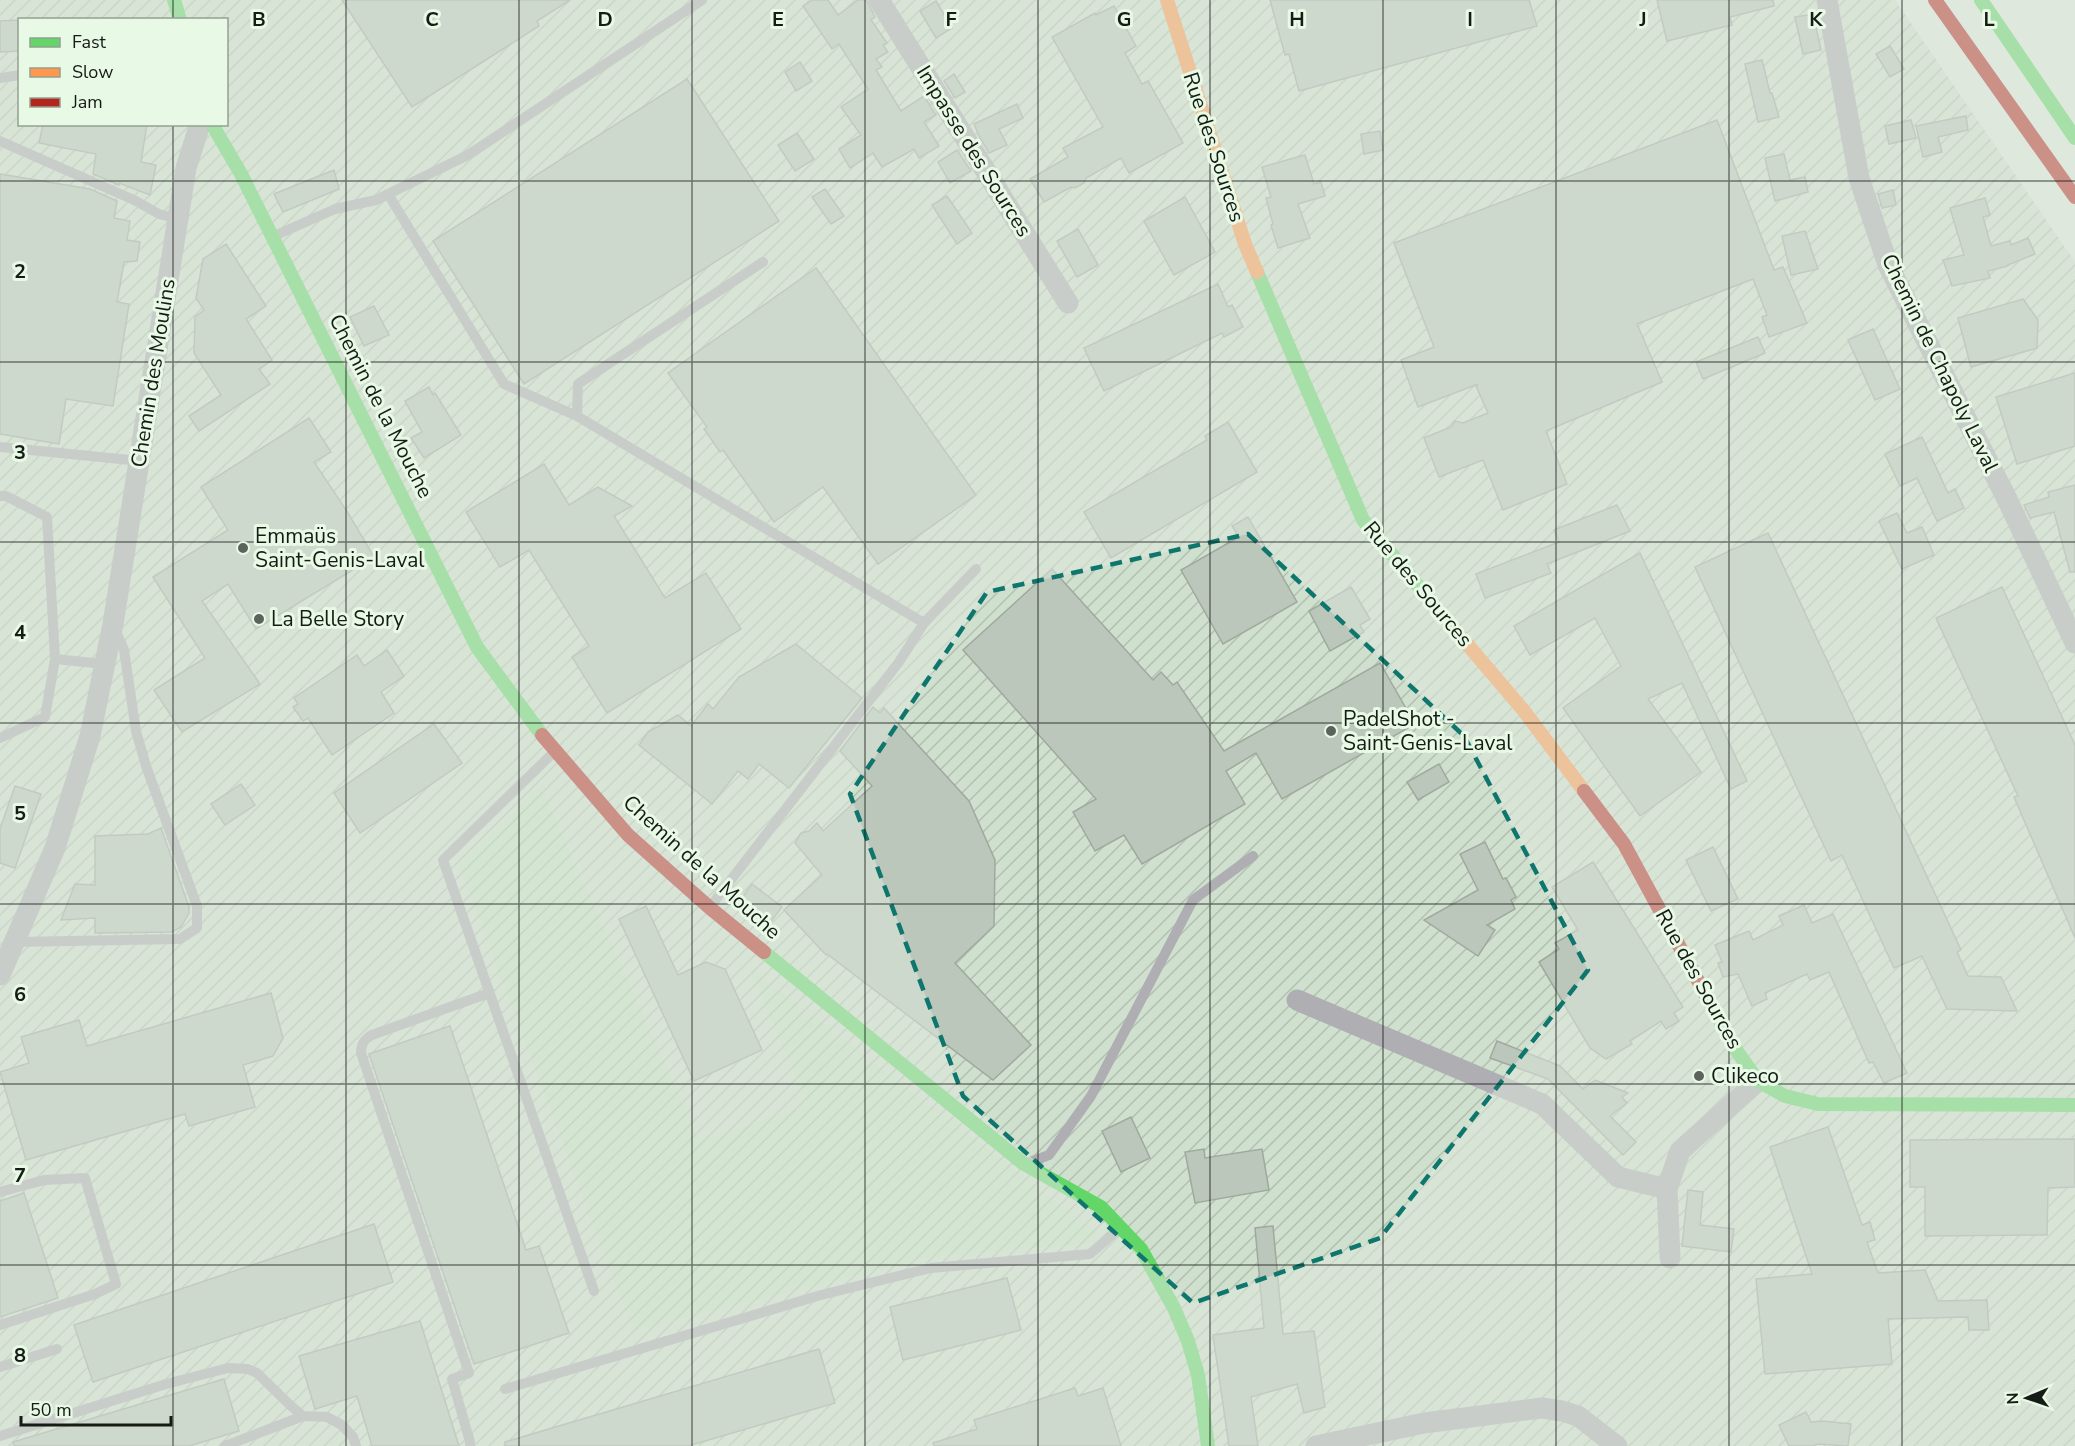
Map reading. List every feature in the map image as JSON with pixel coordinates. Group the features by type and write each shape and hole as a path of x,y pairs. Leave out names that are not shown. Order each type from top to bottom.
{"main road":[{"path":"174,0 179,18"},
{"name":"Rue des Sources","path":"1167,0 1245,244 1363,520 1524,711 1624,844 1734,1047 1758,1081 1785,1096 1818,1104 2075,1105"},
{"path":"1935,0 2075,197"},
{"path":"1981,0 2075,138"},
{"name":"Chemin de la Mouche","path":"213,126 273,237 477,647 555,752 628,836 710,908 1024,1164 1101,1207 1141,1250 1174,1308 1188,1341 1198,1375 1208,1446"}],"street":[{"name":"Impasse des Sources","path":"879,0 1068,303"},
{"name":"Chemin de Chapoly Laval","path":"1827,0 1859,178 1888,265 2007,499 2075,643"},
{"name":"Chemin des Moulins","path":"0,975 55,848 90,736 113,624 186,168 199,126"},
{"path":"1297,1000 1542,1104 1618,1177 1667,1189"},
{"path":"1670,1258 1667,1189 1680,1151 1758,1081"},
{"path":"1316,1446 1424,1423 1542,1408 1578,1416 1617,1446"}],"lane":[{"path":"273,237 335,209 376,200 468,154 702,0"},
{"path":"0,78 18,75"},
{"path":"0,141 134,200 159,214 178,219"},
{"path":"388,194 504,384 577,416 924,623"},
{"path":"577,416 578,384 763,262"},
{"path":"0,447 140,461"},
{"path":"0,496 6,496 47,517 55,659 45,717 0,738"},
{"path":"710,908 899,662 924,623 976,569"},
{"path":"15,942 180,939 197,928 196,906 146,766 136,731 124,650 113,624"},
{"path":"55,659 104,664"},
{"path":"555,752 443,860 594,1291"},
{"path":"1024,1164 1049,1155 1091,1096 1193,900 1253,856"},
{"path":"470,1446 452,1379 469,1373 361,1053 361,1047 366,1038 372,1035 489,993"},
{"path":"0,1192 44,1180 85,1178 116,1284 95,1294 0,1325"},
{"path":"505,1389 821,1295 931,1268 1090,1254 1120,1228"},
{"path":"0,1367 57,1349"},
{"path":"0,1436 166,1384 228,1368 248,1369 257,1373 303,1416"},
{"path":"225,1446 303,1416 327,1417 342,1425 353,1437 356,1446"}],"highlighted area":[{"path":"1248,534 1464,736 1588,970 1380,1238 1193,1303 963,1096 850,794 987,592"}],"shaded area":[{"path":"0,0 1895,0 2075,262 2075,1446 0,1446","holes":["541,786 700,1141 807,1105 750,970 1088,1244 927,1258 633,1331"]}],"green space":[{"path":"541,786 700,1141 807,1105 749,968 1097,1233 1088,1244 927,1258 633,1331 459,864"}],"building":[{"path":"342,0 570,0 537,21 539,26 412,107"},
{"path":"812,0 828,0 838,15 858,0 866,0 875,17 871,20 887,43 883,45 888,52 876,59 882,67 876,70 901,111 924,96 936,115 924,122 939,146 919,158 914,149 882,167 873,153 850,168 839,149 861,135 841,107 868,89 839,44 832,49 803,6"},
{"path":"1270,0 1529,0 1537,26 1299,91 1289,54 1285,55"},
{"path":"1657,0 1773,0 1774,6 1730,17 1732,25 1667,41"},
{"path":"936,1 952,28 936,38 920,11"},
{"path":"1114,6 1136,46 1125,53 1142,84 1148,81 1183,143 1129,173 1121,158 1086,178 1084,183 1075,188 1071,187 1044,202 1030,179 1068,157 1063,148 1103,127 1052,37 1095,13 1096,15"},
{"path":"1813,14 1821,50 1803,54 1795,17"},
{"path":"18,20 18,51 0,52 0,21"},
{"path":"1890,46 1904,69 1890,77 1876,54"},
{"path":"1762,60 1779,117 1758,122 1745,64"},
{"path":"800,62 812,81 796,91 785,72"},
{"path":"954,74 965,92 955,98 944,81"},
{"path":"687,79 779,221 524,384 433,241"},
{"path":"1017,104 1023,118 999,129 1007,145 989,153 974,124"},
{"path":"1966,116 1968,130 1938,137 1942,152 1923,157 1916,126"},
{"path":"1717,120 1774,270 1783,267 1807,323 1769,337 1762,317 1767,315 1753,279 1637,324 1662,382 1546,431 1567,484 1503,510 1483,460 1439,477 1424,438 1451,427 1455,421 1463,423 1488,413 1476,386 1478,384 1418,407 1401,360 1434,347 1394,243"},
{"path":"1911,120 1916,138 1889,144 1885,126"},
{"path":"43,126 147,126 141,162 156,165 150,195 93,174 96,154 39,143"},
{"path":"1380,131 1383,150 1364,154 1361,134"},
{"path":"797,133 814,159 795,171 778,145"},
{"path":"957,150 971,171 950,183 938,162"},
{"path":"1784,154 1790,180 1805,177 1808,192 1775,201 1765,158"},
{"path":"1305,155 1314,184 1321,182 1325,196 1298,204 1310,238 1278,248 1266,198 1271,197 1262,167"},
{"path":"334,170 339,189 283,212 274,194"},
{"path":"0,174 90,189 117,201 114,218 130,221 127,240 140,242 137,261 124,262 117,302 129,304 113,406 66,399 59,444 0,434"},
{"path":"825,189 844,216 831,224 812,197"},
{"path":"1893,190 1896,205 1882,208 1878,194"},
{"path":"947,196 972,233 957,244 932,205"},
{"path":"1185,197 1215,252 1174,275 1144,221"},
{"path":"1985,198 1990,215 1983,217 1991,246 2010,241 2011,245 2028,238 2035,254 2008,266 1988,271 1990,278 1952,286 1943,260 1964,255 1950,208"},
{"path":"1078,229 1098,265 1077,277 1057,241"},
{"path":"1805,231 1818,269 1791,275 1782,236"},
{"path":"226,244 266,306 246,319 272,360 259,369 270,384 199,431 189,416 221,395 194,353 195,317 204,310 196,298 203,259"},
{"path":"816,268 976,495 878,564 823,487 774,522 723,450 720,452 704,429 707,427 668,373"},
{"path":"1218,284 1228,307 1232,305 1243,327 1224,337 1222,333 1104,391 1084,348"},
{"path":"2023,299 2038,320 2037,348 1971,367 1958,318"},
{"path":"374,306 389,335 364,346 350,317"},
{"path":"1873,329 1900,389 1875,400 1848,340"},
{"path":"1758,337 1765,353 1703,379 1696,362"},
{"path":"2075,373 2075,446 2017,464 1996,397"},
{"path":"429,387 461,435 424,458 411,438 422,432 405,401"},
{"path":"309,418 331,452 314,462 374,557 256,629 228,584 202,601 260,684 182,732 154,690 205,658 153,577 228,530 201,487"},
{"path":"1228,422 1257,472 1111,558 1084,512 1207,440 1205,436"},
{"path":"1922,437 1948,493 1955,489 1964,508 1937,521 1917,478 1900,486 1885,454"},
{"path":"544,464 569,505 598,487 632,506 614,516 665,598 706,573 741,629 607,713 572,657 589,646 529,550 500,567 466,512"},
{"path":"2075,485 2075,572 2070,572 2054,512 2030,518 2024,505 2049,497 2048,492"},
{"path":"1617,505 1630,531 1547,564 1551,573 1485,598 1476,574 1559,542 1554,530"},
{"path":"1897,513 1907,533 1922,527 1934,555 1902,569 1879,521"},
{"path":"1248,517 1297,602 1223,644 1181,570 1239,537 1232,526"},
{"path":"1768,533 1961,950 1957,952 1968,976 2001,977 2017,1011 1947,1009 1922,956 1894,968 1842,855 1831,861 1695,567"},
{"path":"1640,553 1747,781 1731,789 1682,683 1648,699 1701,772 1640,816 1563,708 1621,666 1595,618 1530,655 1514,626"},
{"path":"1052,569 1153,680 1161,672 1173,685 1177,682 1224,751 1380,663 1415,724 1282,799 1256,753 1226,771 1245,804 1142,864 1124,835 1095,851 1073,812 1096,799 963,650"},
{"path":"1351,587 1370,619 1360,625 1364,632 1330,651 1309,611"},
{"path":"2002,587 2075,745 2075,938 2014,797 2018,796 1936,618"},
{"path":"796,644 862,698 789,788 759,764 748,779 738,771 712,804 639,745 648,732 678,715 691,726 708,704 713,709 739,677"},
{"path":"387,650 404,676 381,692 394,713 332,755 308,718 303,721 293,707 298,704 294,698 357,655 364,666"},
{"path":"873,707 880,713 884,708 969,801 995,860 994,926 955,963 1031,1045 993,1080 826,955 784,910 822,875 795,843 801,833 809,831 817,823 823,831 872,786 840,751"},
{"path":"434,724 462,763 360,833 334,793"},
{"path":"1439,764 1449,782 1418,800 1407,782"},
{"path":"241,784 255,805 225,825 211,804"},
{"path":"15,786 41,794 15,868 0,863 0,829"},
{"path":"161,828 189,907 189,913 181,927 172,932 95,933 95,918 61,920 75,884 95,885 95,836 148,834"},
{"path":"1485,842 1503,879 1506,878 1516,897 1511,900 1515,909 1487,925 1495,930 1478,956 1424,920 1478,890 1460,854"},
{"path":"1713,847 1738,899 1711,911 1686,860"},
{"path":"1593,862 1683,1007 1674,1013 1679,1021 1666,1029 1661,1021 1630,1041 1632,1044 1606,1059 1590,1048 1539,962 1559,949 1555,943 1578,930 1552,887"},
{"path":"752,884 782,907 769,924 744,905 744,895"},
{"path":"1804,905 1812,923 1833,914 1907,1073 1884,1083 1873,1062 1869,1063 1829,972 1810,980 1807,974 1765,993 1767,999 1752,1006 1738,974 1723,977 1718,963 1722,962 1715,945 1749,931 1753,940 1783,925 1779,916"},
{"path":"646,906 678,975 706,962 725,969 762,1050 694,1081 619,919"},
{"path":"271,993 283,1038 273,1056 243,1065 255,1107 189,1126 185,1114 26,1160 0,1072 29,1063 21,1037 79,1020 87,1046"},
{"path":"450,1026 526,1250 539,1246 569,1333 474,1364 369,1054"},
{"path":"1497,1041 1560,1066 1583,1089 1595,1080 1628,1093 1622,1097 1627,1103 1610,1116 1636,1142 1623,1155 1548,1079 1490,1058"},
{"path":"1131,1117 1150,1158 1121,1172 1102,1131"},
{"path":"1828,1127 1862,1225 1870,1222 1875,1240 1867,1242 1878,1273 1925,1270 1938,1301 1987,1300 1989,1330 1969,1330 1968,1317 1888,1319 1892,1364 1765,1374 1756,1279 1812,1274 1770,1147"},
{"path":"2075,1139 2075,1187 2048,1188 2047,1235 1925,1236 1925,1187 1910,1187 1910,1140"},
{"path":"1204,1149 1205,1158 1262,1149 1269,1190 1195,1203 1185,1152"},
{"path":"1688,1190 1703,1192 1700,1225 1734,1229 1731,1252 1682,1246"},
{"path":"24,1193 58,1298 0,1317 0,1201"},
{"path":"374,1224 393,1282 93,1382 74,1325"},
{"path":"1273,1226 1283,1334 1314,1331 1325,1407 1304,1413 1297,1384 1251,1397 1258,1446 1229,1446 1213,1335 1264,1328 1255,1228"},
{"path":"1007,1278 1021,1330 903,1360 890,1307"},
{"path":"420,1321 459,1446 372,1446 357,1396 315,1409 299,1356"},
{"path":"819,1349 835,1403 688,1446 505,1446 505,1442"},
{"path":"224,1379 239,1431 189,1446 14,1446 13,1442"},
{"path":"1075,1388 1078,1396 1103,1388 1121,1446 934,1446 933,1443 977,1429 974,1420"},
{"path":"1806,1412 1811,1422 1851,1424 1848,1446 1818,1444 1789,1446 1779,1425"}],"traffic: fast":[{"path":"174,0 179,18"},
{"path":"1981,0 2075,138"},
{"path":"213,126 241,174 477,647 542,735"},
{"path":"1257,272 1363,520 1445,618"},
{"path":"764,952 1024,1164 1101,1207 1141,1249 1174,1308 1188,1341 1198,1375 1208,1446"},
{"path":"1709,1001 1734,1047 1758,1081 1785,1096 1818,1104 2075,1105"}],"traffic: slow":[{"path":"1167,0 1245,244 1257,272"},
{"path":"1445,618 1524,711 1584,791"}],"traffic: jam":[{"path":"1935,0 2075,197"},
{"path":"542,735 628,835 710,908 764,952"},
{"path":"1584,791 1624,844 1709,1001"}],"place":[{"name":"Emmaüs Saint-Genis-Laval","path":"243,548"},
{"name":"La Belle Story","path":"259,619"},
{"name":"PadelShot - Saint-Genis-Laval","path":"1331,731"},
{"name":"Clikeco","path":"1699,1076"}]}
